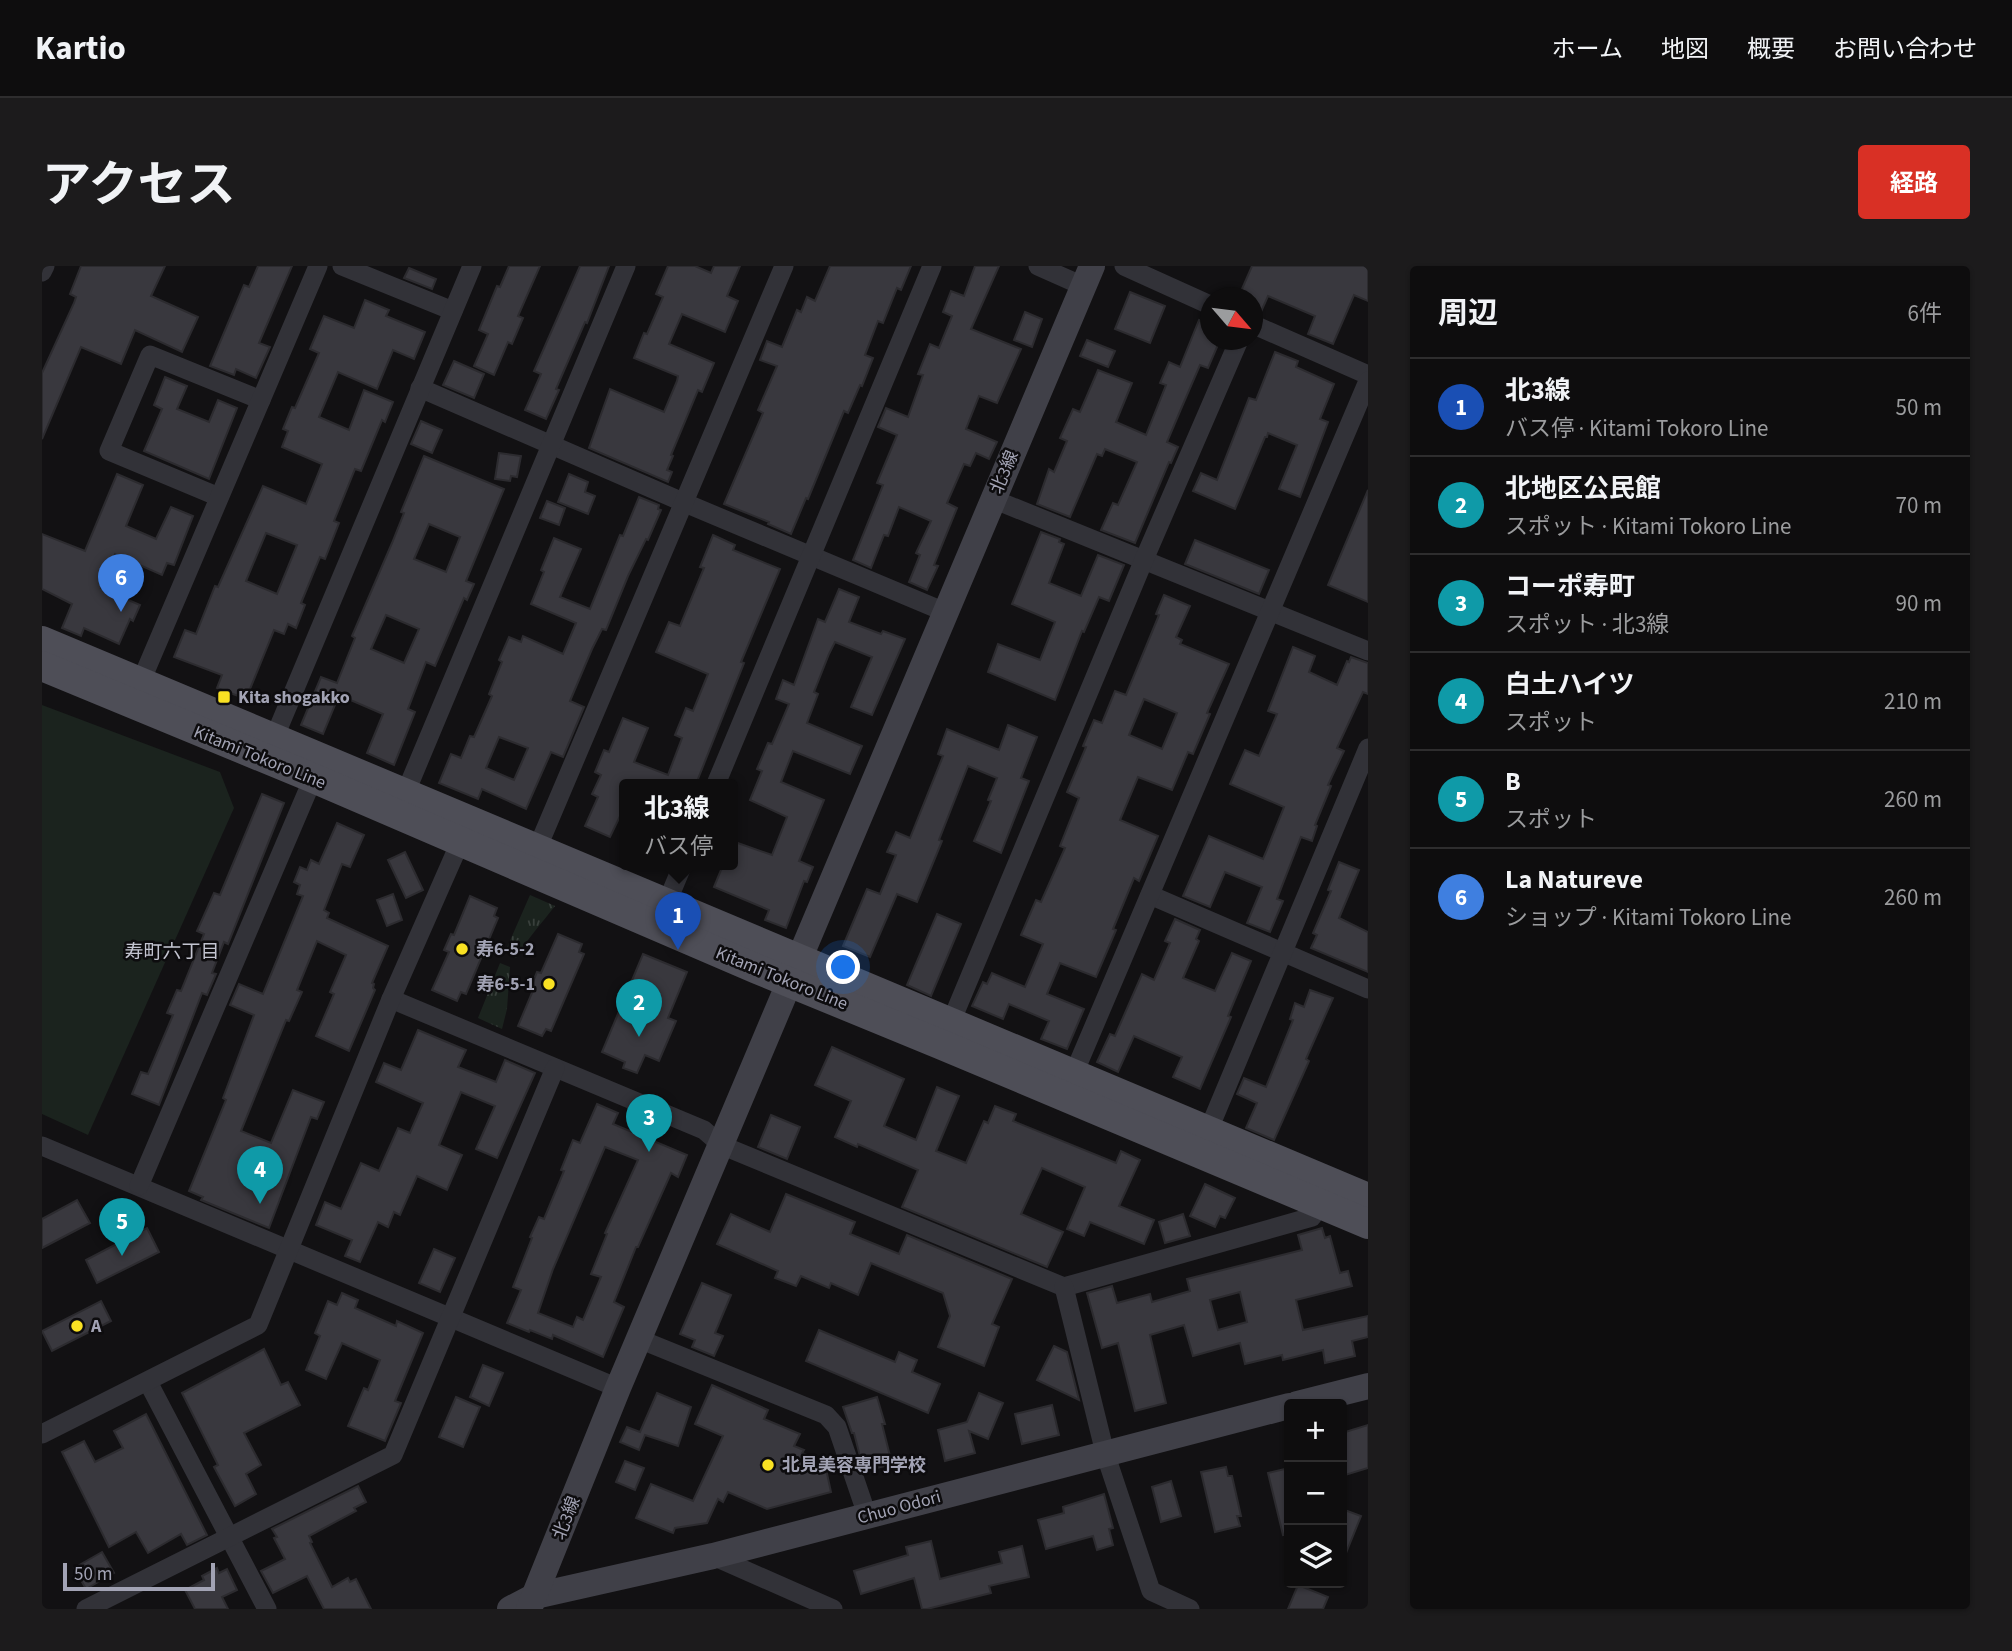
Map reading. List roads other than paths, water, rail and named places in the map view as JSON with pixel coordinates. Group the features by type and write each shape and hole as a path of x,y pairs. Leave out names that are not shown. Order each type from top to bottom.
{"main road":[{"name":"Kitami Tokoro Line","path":"42,641 136,693 795,971 1204,1141 1368,1198"},
{"name":"Kitami Tokoro Line","path":"42,666 136,693"},
{"name":"Kitami Tokoro Line","path":"318,768 405,793 465,831 537,849 662,915"},
{"name":"Kitami Tokoro Line","path":"795,971 951,1022 1070,1085"},
{"name":"Kitami Tokoro Line","path":"1204,1141 1321,1203 1368,1224"}],"street":[{"path":"42,272 45,266"},
{"path":"136,693 318,266"},
{"path":"342,266 453,311"},
{"path":"270,749 472,266"},
{"path":"405,793 626,266"},
{"path":"537,849 785,266"},
{"path":"718,779 932,266"},
{"path":"1038,266 1088,276"},
{"path":"1124,266 1200,300"},
{"name":"北3線","path":"532,1602 618,1388 1088,276"},
{"path":"1263,329 1368,375"},
{"path":"951,1022 1235,350"},
{"path":"219,497 109,451 150,355 261,400"},
{"path":"1070,1085 1368,381"},
{"path":"420,388 685,503 945,611"},
{"path":"993,499 1368,651"},
{"path":"1204,1141 1368,748"},
{"path":"139,1186 318,768"},
{"path":"42,1434 258,1325 391,999 465,831"},
{"path":"662,915 681,870"},
{"path":"1150,895 1368,989"},
{"path":"391,999 704,1130 721,1145 1064,1287 1312,1217 1321,1203"},
{"path":"86,1609 393,1455 555,1068"},
{"path":"42,1146 618,1388"},
{"path":"1064,1287 1105,1453 1151,1591 1190,1609"},
{"path":"639,1339 826,1415 837,1427 867,1515"},
{"path":"148,1382 267,1609"},
{"path":"1317,1399 1368,1386"},
{"name":"Chuo Odori","path":"510,1609 1284,1407"},
{"path":"713,1556 833,1609"}],"place":[{"name":"La Natureve","path":"121,612"},
{"name":"Kita shogakko","path":"224,697"},
{"name":"寿6-5-2","path":"462,949"},
{"name":"北3線","path":"678,950"},
{"name":"寿6-5-1","path":"549,984"},
{"name":"北地区公民館","path":"639,1037"},
{"name":"コーポ寿町","path":"649,1152"},
{"name":"白土ハイツ","path":"260,1204"},
{"name":"B","path":"122,1256"},
{"name":"A","path":"77,1326"},
{"name":"北見美容専門学校","path":"768,1465"}],"district":[{"name":"寿町六丁目","path":"172,951"}]}
